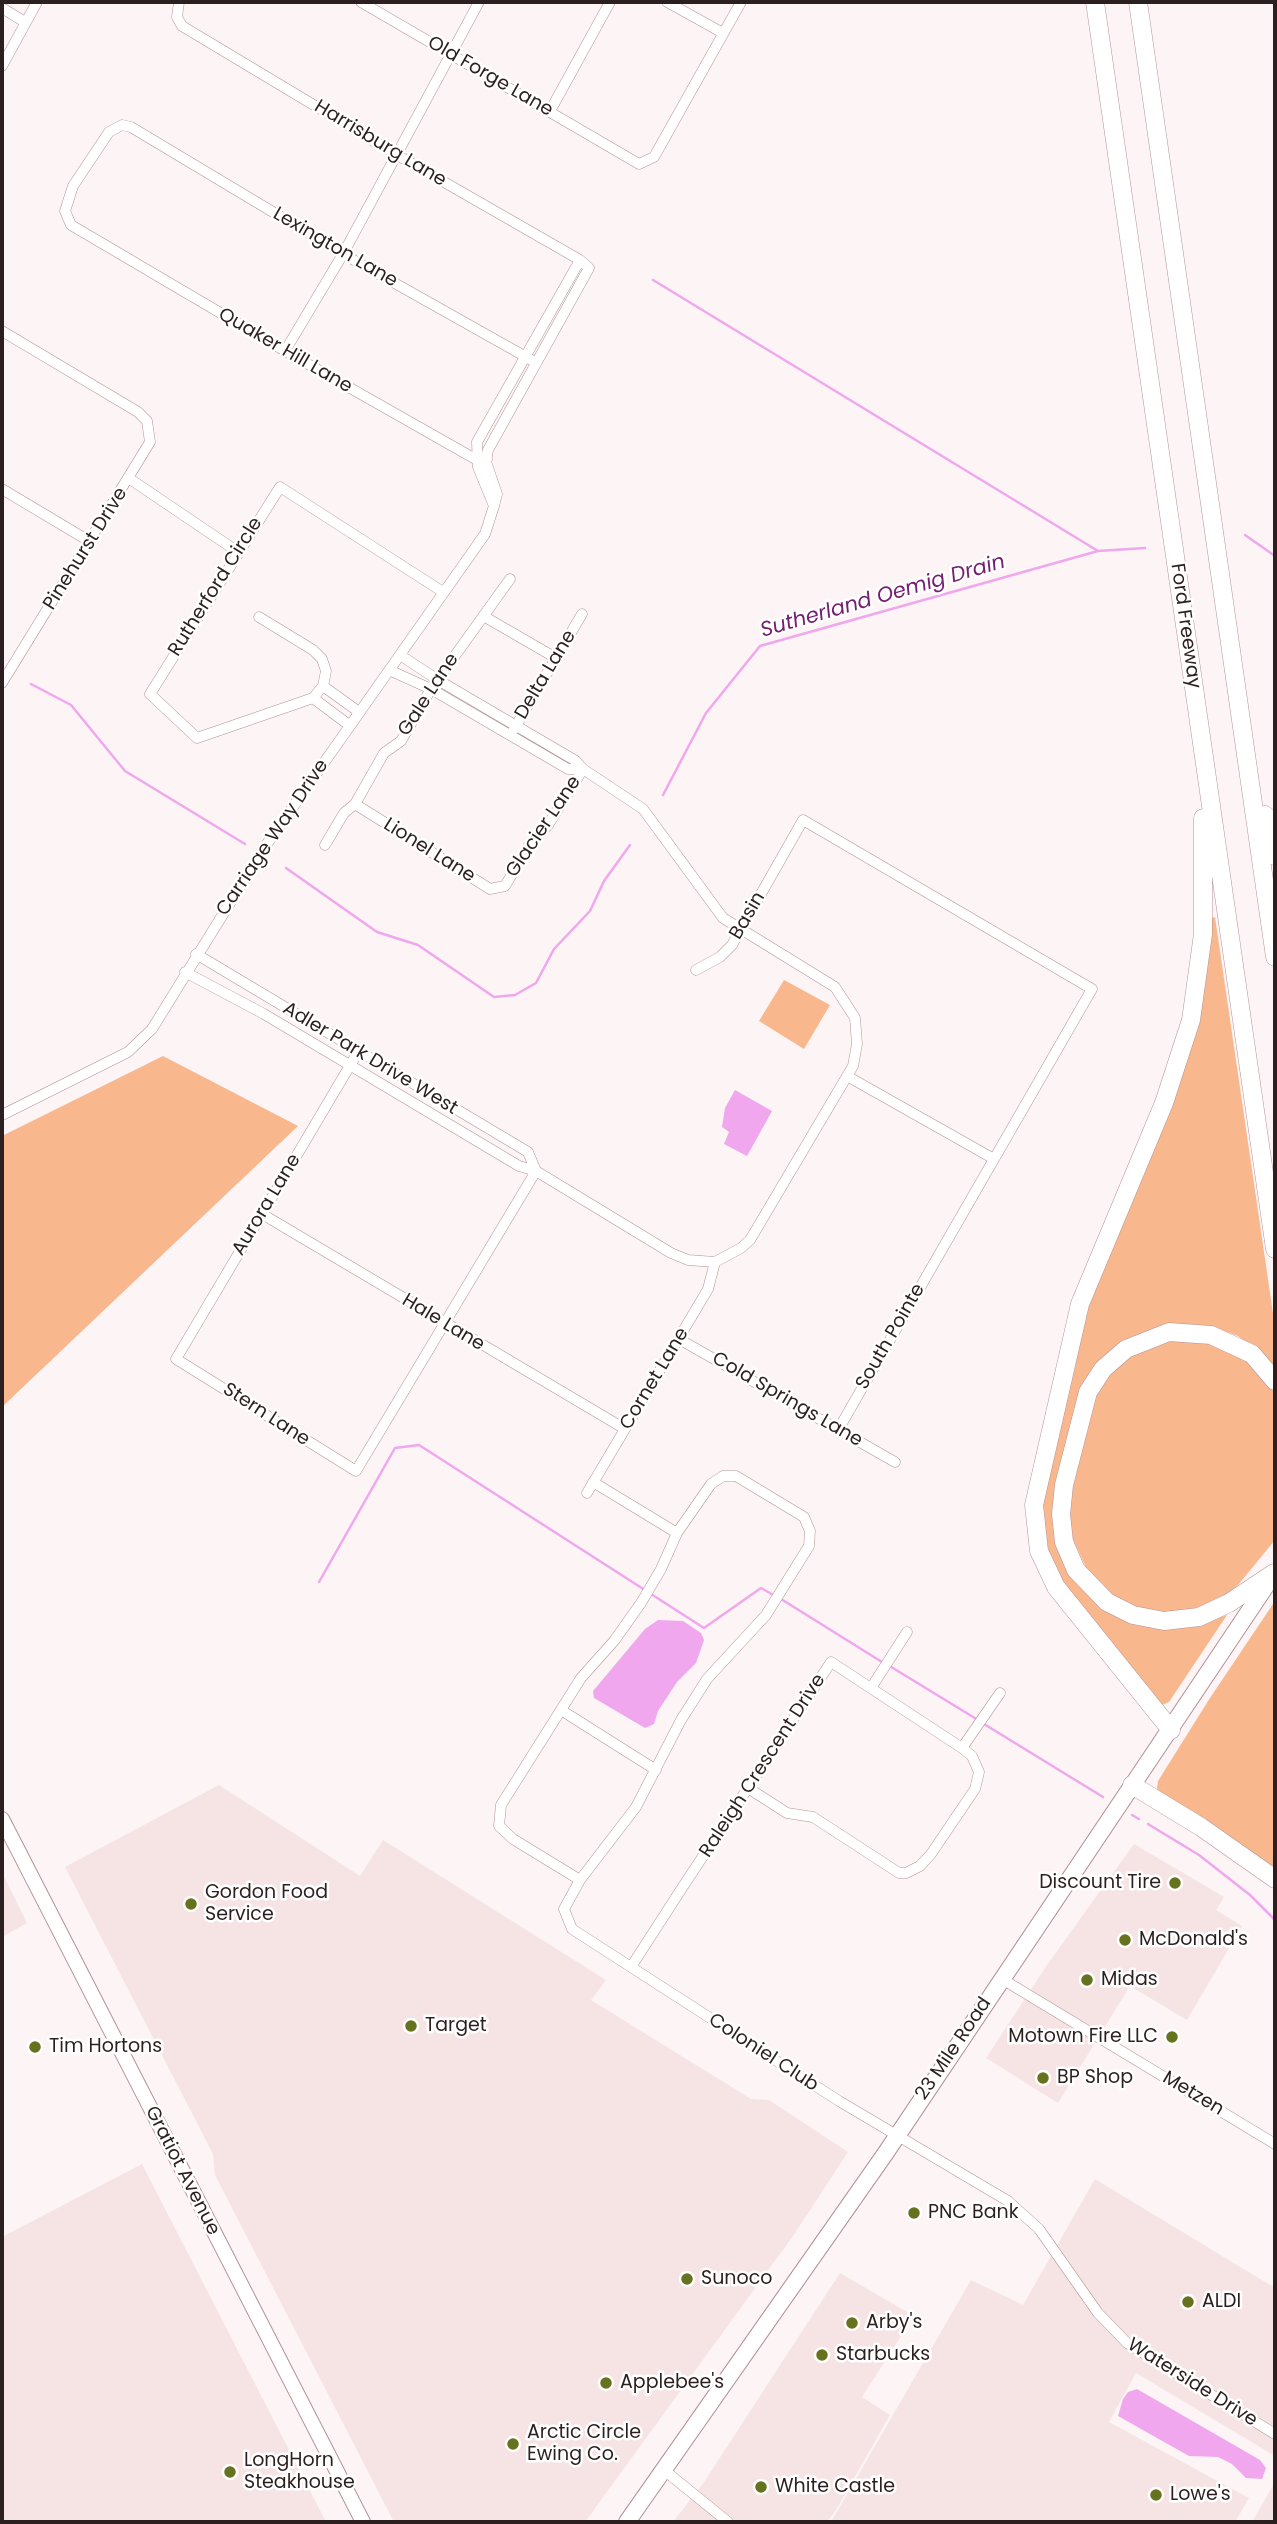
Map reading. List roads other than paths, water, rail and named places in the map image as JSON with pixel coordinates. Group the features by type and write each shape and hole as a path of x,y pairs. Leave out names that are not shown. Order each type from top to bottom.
{"highway":[{"name":"Ford Freeway","path":"1096,2 1275,1249"},
{"path":"1138,2 1275,957"},
{"path":"1241,720 1275,856"},
{"path":"1171,1730 1056,1587 1039,1551 1034,1505 1080,1304 1175,1074 1197,991 1205,902 1201,741"},
{"path":"1275,1381 1252,1354 1240,1346 1211,1335 1169,1332 1126,1349 1103,1368 1088,1392 1064,1485 1061,1514 1064,1542 1076,1570 1107,1602 1133,1615 1164,1621 1199,1617 1228,1603 1275,1572"},
{"path":"1132,1785 1201,1827 1275,1879"}],"main road":[{"name":"23 Mile Road","path":"627,2522 898,2135 1275,1572"},
{"name":"Gratiot Avenue","path":"2,1819 363,2522"}],"street":[{"path":"2,65 37,2"},
{"name":"Harrisburg Lane","path":"179,2 177,17 182,26 397,155 580,260 589,268 531,359"},
{"name":"Old Forge Lane","path":"361,2 639,164 654,157 723,33"},
{"path":"285,351 343,254 449,54 480,2"},
{"path":"550,111 610,2"},
{"path":"667,2 723,33 741,2"},
{"path":"2,8 25,22"},
{"name":"Lexington Lane","path":"86,234 66,218 65,204 73,186 114,127 122,125 137,131 343,254 531,359"},
{"name":"Quaker Hill Lane","path":"86,234 285,351 482,459"},
{"name":"Pinehurst Drive","path":"2,331 138,412 147,422 150,442 130,479 2,684"},
{"path":"482,459 477,442 531,359"},
{"name":"Carriage Way Drive","path":"2,1115 128,1052 152,1028 196,954 349,725 485,534 494,506 482,459"},
{"path":"130,479 238,552"},
{"name":"Rutherford Circle","path":"313,698 197,738 150,694 279,486 443,592"},
{"path":"2,489 89,541"},
{"name":"Gale Lane","path":"325,845 344,813 355,804 384,753 401,741 476,624 485,617 510,579"},
{"name":"Delta Lane","path":"510,735 582,614"},
{"path":"259,617 313,650 322,659 326,671 323,686 313,698 349,725"},
{"path":"485,617 556,658"},
{"path":"400,655 435,685 510,735 568,769 583,769"},
{"path":"390,670 435,685 516,725 576,761 583,769 643,809 723,918 835,987 855,1018 857,1044 853,1066 750,1240 715,1262"},
{"path":"323,686 359,712"},
{"name":"Glacier Lane","path":"505,886 528,847 548,825 583,769"},
{"name":"Lionel Lane","path":"355,804 490,889 505,886"},
{"name":"Basin","path":"696,970 720,957 741,929 803,820 1092,989 994,1159"},
{"name":"Adler Park Drive West","path":"196,954 528,1152 536,1171"},
{"name":"Adler Park Drive West","path":"185,972 351,1065 519,1166 536,1171 671,1253 688,1260 715,1262"},
{"name":"Aurora Lane","path":"176,1359 358,1052"},
{"path":"847,1076 994,1159"},
{"name":"South Pointe","path":"838,1430 994,1159"},
{"path":"443,1323 536,1171"},
{"name":"Hale Lane","path":"262,1214 625,1429"},
{"name":"Cornet Lane","path":"587,1493 708,1289 715,1262"},
{"name":"Stern Lane","path":"176,1359 356,1471 443,1323"},
{"name":"Cold Springs Lane","path":"679,1339 895,1462"},
{"name":"Coloniel Club","path":"677,1533 711,1484 723,1476 736,1476 804,1517 810,1531 809,1546 773,1604 707,1679 612,1842 580,1880 564,1909 566,1920 572,1929 839,2101 898,2135"},
{"path":"580,1880 513,1839 499,1826 501,1805 581,1678 614,1641 641,1603 677,1533 593,1482"},
{"path":"871,1688 907,1632"},
{"name":"Raleigh Crescent Drive","path":"631,1967 831,1662 962,1748"},
{"path":"748,1788 788,1813 813,1817 898,1873 906,1873 926,1861 975,1789 977,1765 962,1748 1000,1693"},
{"path":"561,1710 656,1770"},
{"name":"Metzen","path":"1002,1979 1275,2144"},
{"name":"Waterside Drive","path":"898,2135 992,2190 1029,2219 1098,2313 1127,2343 1275,2434"},
{"path":"664,2470 728,2522"}],"waterway":[{"path":"653,280 1098,551"},
{"name":"Sutherland Oemig Drain","path":"1245,535 1275,556"},
{"name":"Sutherland Oemig Drain","path":"663,795 706,713 760,646 1098,551 1145,548"},
{"name":"Sutherland Oemig Drain","path":"31,684 71,705 125,771 245,844"},
{"name":"Sutherland Oemig Drain","path":"286,868 377,932 418,945 494,997 515,995 536,983 554,949 590,911 604,881 630,845"},
{"path":"319,1582 395,1448 419,1445 704,1628 761,1588 775,1596"},
{"path":"781,1599 882,1662"},
{"path":"888,1665 978,1720"},
{"path":"984,1724 1103,1797"},
{"path":"1132,1815 1139,1819"},
{"path":"1148,1824 1199,1855 1250,1895 1275,1920"}],"place":[{"name":"Discount Tire","path":"1175,1883"},
{"name":"Gordon Food Service","path":"191,1904"},
{"name":"McDonald's","path":"1125,1940"},
{"name":"Midas","path":"1087,1980"},
{"name":"Target","path":"411,2026"},
{"name":"Motown Fire LLC","path":"1172,2037"},
{"name":"Tim Hortons","path":"35,2047"},
{"name":"BP Shop","path":"1043,2078"},
{"name":"PNC Bank","path":"914,2213"},
{"name":"Sunoco","path":"687,2279"},
{"name":"ALDI","path":"1188,2302"},
{"name":"Arby's","path":"852,2323"},
{"name":"Starbucks","path":"822,2355"},
{"name":"Applebee's","path":"606,2383"},
{"name":"Arctic Circle Ewing Co.","path":"513,2444"},
{"name":"LongHorn Steakhouse","path":"230,2472"},
{"name":"White Castle","path":"761,2487"},
{"name":"Lowe's","path":"1156,2495"}]}
